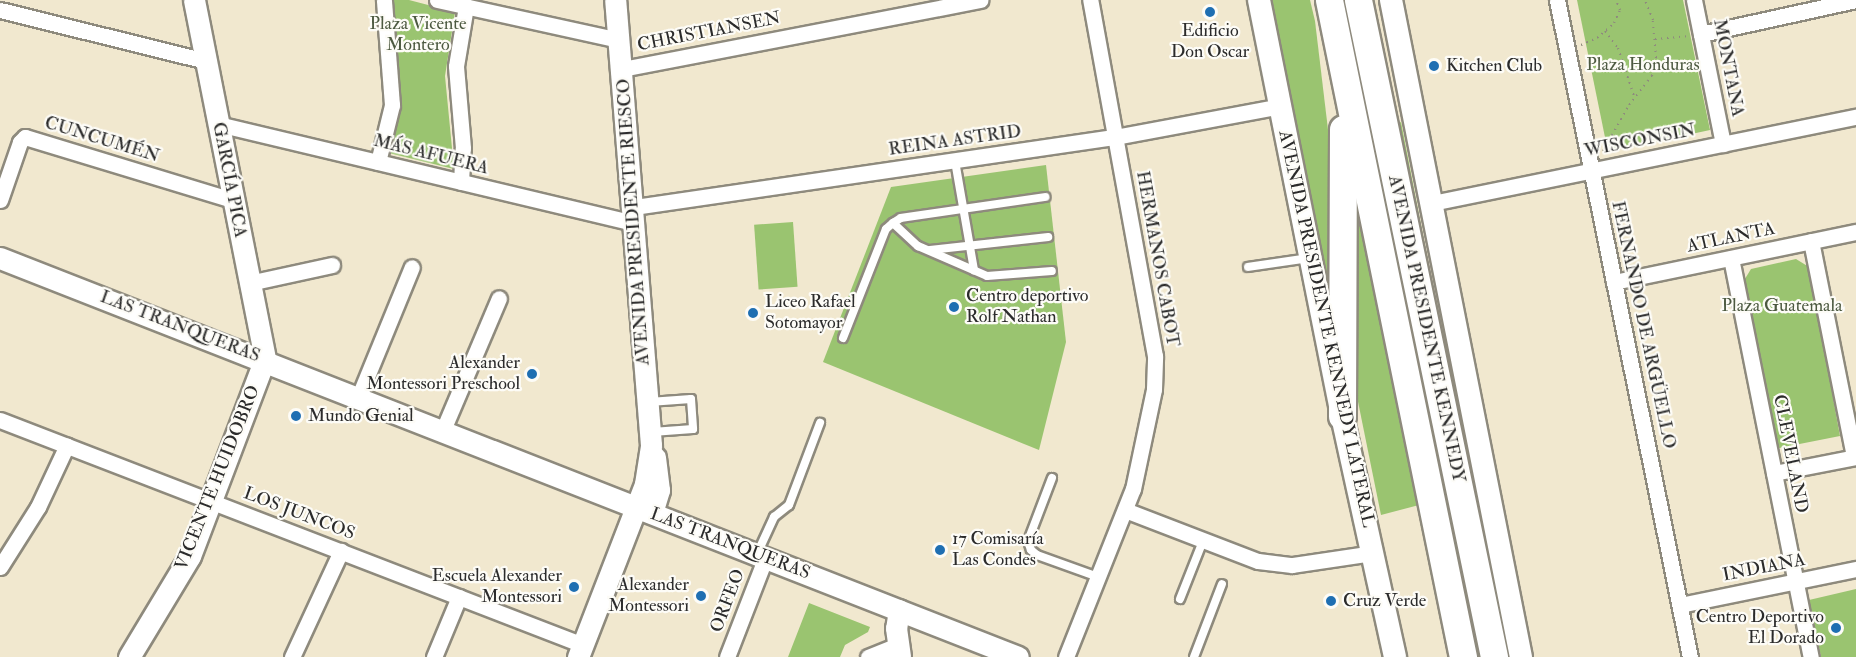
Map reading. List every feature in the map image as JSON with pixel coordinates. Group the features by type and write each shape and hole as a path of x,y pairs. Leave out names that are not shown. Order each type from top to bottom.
{"highway":[{"name":"AVENIDA PRESIDENTE KENNEDY","path":"1329,0 1463,657"},
{"name":"AVENIDA PRESIDENTE KENNEDY","path":"1360,4 1494,657"},
{"path":"1339,47 1345,182 1342,416"},
{"path":"1473,554 1507,657"}],"main road":[{"name":"GARCÍA PICA","path":"194,0 265,359"},
{"name":"AVENIDA PRESIDENTE RIESCO","path":"581,651 644,510 650,438 635,215 615,0"},
{"name":"AVENIDA PRESIDENTE KENNEDY LATERAL","path":"1259,0 1342,416 1395,657"},
{"path":"1391,0 1521,657"},
{"name":"LAS TRANQUERAS","path":"0,258 265,359 1018,657"},
{"name":"VICENTE HUIDOBRO","path":"129,657 176,582 213,501 265,359"},
{"path":"899,610 899,651"}],"street":[{"path":"378,162 392,87 386,53 384,0"},
{"path":"437,0 619,40"},
{"name":"CHRISTIANSEN","path":"622,69 980,0"},
{"name":"HERMANOS CABOT","path":"1066,657 1125,510 1150,417 1155,356 1090,0"},
{"name":"FERNANDO DE ARGÜELLO","path":"1557,0 1690,657"},
{"name":"MONTANA","path":"1694,0 1723,144"},
{"path":"1701,33 1805,6 1856,0"},
{"path":"461,182 463,148 456,66 466,6"},
{"path":"0,10 206,61"},
{"name":"REINA ASTRID","path":"635,215 955,161 1115,137 1281,106"},
{"name":"WISCONSIN","path":"1432,203 1590,165 1723,144 1856,117"},
{"name":"MÁS AFUERA","path":"218,124 461,182 635,215"},
{"name":"CUNCUMÉN","path":"0,200 20,142 25,137 233,200"},
{"name":"ATLANTA","path":"1614,282 1856,232"},
{"path":"1774,473 1855,457 1811,242"},
{"name":"CLEVELAND","path":"1731,258 1811,657"},
{"path":"249,283 332,265"},
{"path":"359,396 412,267"},
{"path":"443,430 499,298"},
{"name":"LOS JUNCOS","path":"0,420 459,597 581,651"},
{"path":"0,567 38,507 67,445"},
{"path":"1125,510 1258,561 1292,565 1372,553"},
{"path":"292,657 341,551"},
{"name":"ORFEO","path":"727,657 761,557"},
{"name":"INDIANA","path":"1680,605 1856,569"},
{"path":"434,657 459,597"},
{"path":"868,657 899,651"}],"lane":[{"path":"955,161 974,270"},
{"path":"843,338 886,230 893,223 964,208 1045,197"},
{"path":"893,223 910,240 928,250 995,278 1052,272"},
{"path":"928,250 1048,237"},
{"path":"1248,267 1311,258"},
{"path":"648,402 691,399 693,429 650,438"},
{"path":"761,557 770,524 789,505 820,423"},
{"path":"1052,478 1028,541 1031,550 1098,577"},
{"path":"1180,598 1203,541"},
{"path":"1194,657 1222,584"}],"path":[{"path":"1590,165 1601,155 1635,97 1652,76 1653,20 1646,0"},
{"path":"1567,51 1605,32 1620,10 1618,1"},
{"path":"1605,32 1618,48 1635,97"},
{"path":"1654,39 1701,33"}],"green space":[{"name":"Plaza Vicente Montero","path":"384,0 409,0 455,12 445,76 454,169 389,153 396,82"},
{"path":"1269,0 1310,0 1315,21 1332,163 1334,315"},
{"path":"1341,0 1347,0 1481,657 1474,657"},
{"name":"Plaza Honduras","path":"1577,0 1683,0 1710,130 1608,152"},
{"path":"1401,122 1441,327 1482,506 1445,362 1397,124"},
{"name":"Centro deportivo Rolf Nathan","path":"1046,165 1066,342 1039,450 823,362 891,187"},
{"path":"1360,206 1419,505 1381,515 1352,372 1349,300"},
{"path":"793,222 798,287 759,290 754,225"},
{"name":"Plaza Guatemala","path":"1796,259 1809,267 1840,436 1774,449 1743,282 1751,269"},
{"name":"Centro Deportivo El Dorado","path":"1856,589 1856,657 1821,657 1809,600"},
{"path":"809,603 870,627 868,632 845,645 840,657 788,657"}],"place":[{"name":"Edificio Don Oscar","path":"1210,12"},
{"name":"Kitchen Club","path":"1434,66"},
{"name":"Centro deportivo Rolf Nathan","path":"954,307"},
{"name":"Liceo Rafael Sotomayor","path":"753,313"},
{"name":"Alexander Montessori Preschool","path":"532,374"},
{"name":"Mundo Genial","path":"296,416"},
{"name":"17 Comisaría Las Condes","path":"940,550"},
{"name":"Escuela Alexander Montessori","path":"574,587"},
{"name":"Alexander Montessori","path":"701,596"},
{"name":"Cruz Verde","path":"1331,601"},
{"name":"Centro Deportivo El Dorado","path":"1836,628"}]}
